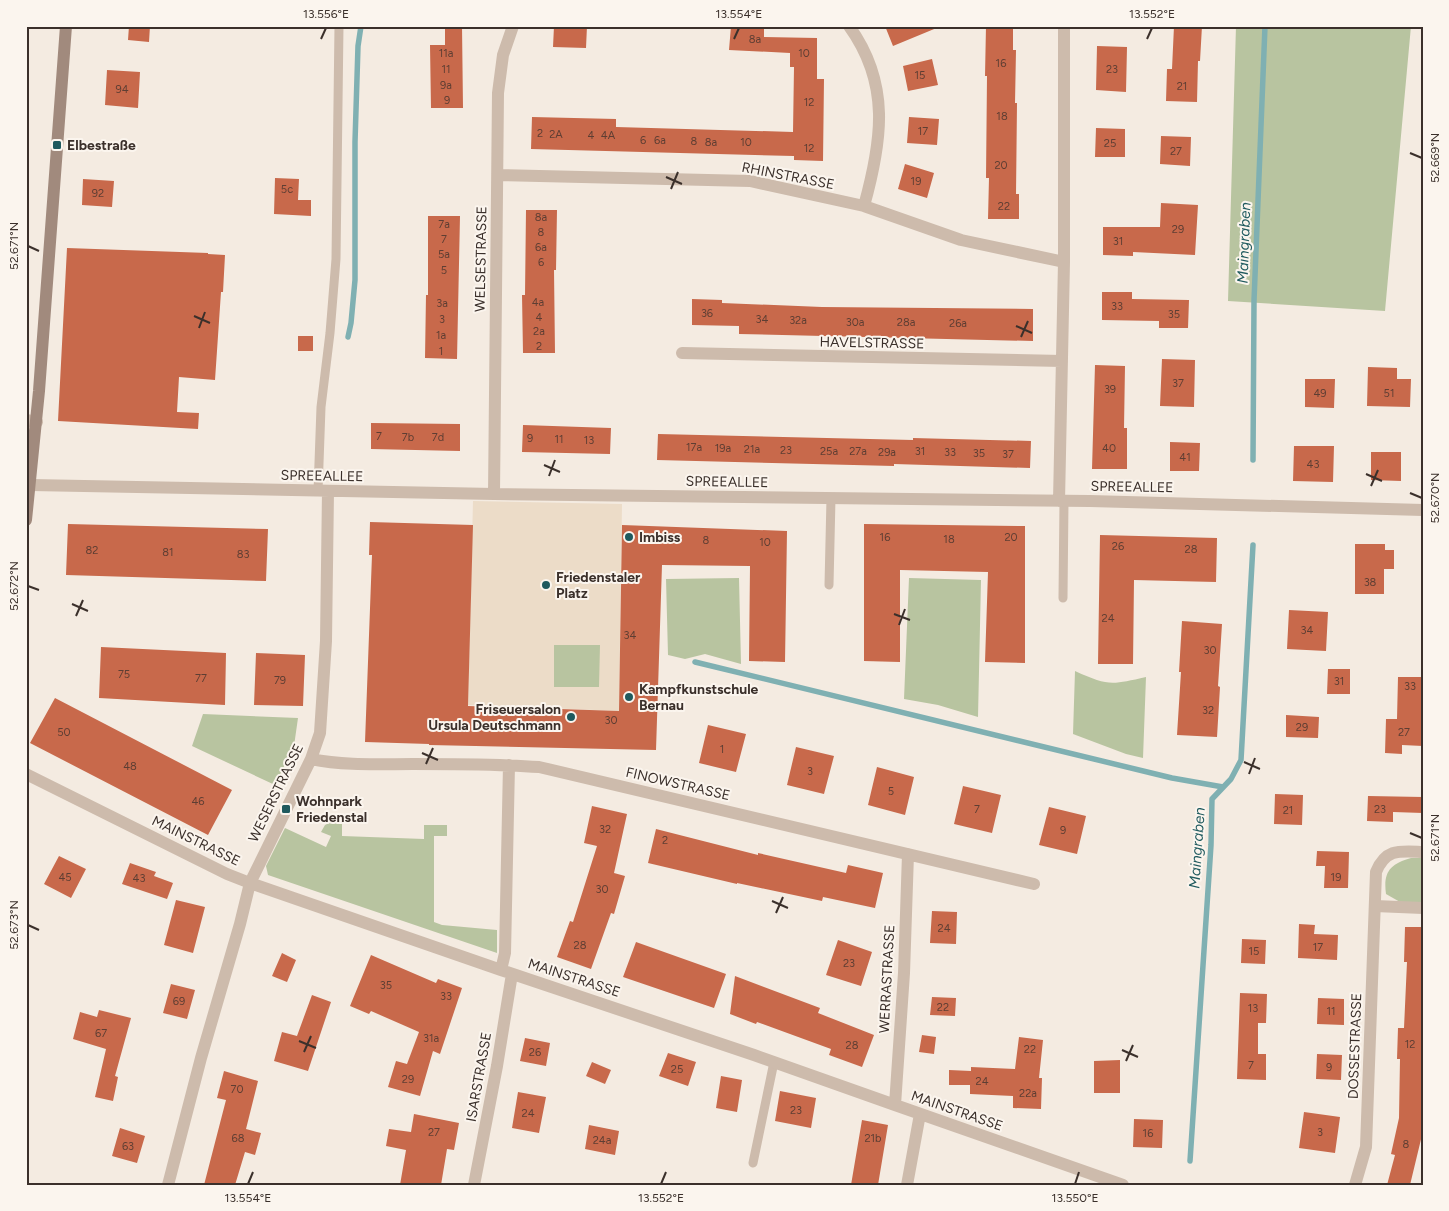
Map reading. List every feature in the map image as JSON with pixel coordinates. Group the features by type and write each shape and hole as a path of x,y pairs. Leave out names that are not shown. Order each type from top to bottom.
{"street":[{"path":"26,520 31,485 31,421 66,26"},
{"name":"WELSESTRASSE","path":"494,494 498,93 503,55 513,26"},
{"path":"849,26 862,44 871,68 879,100 878,146 864,206"},
{"path":"1061,501 1064,26"},
{"name":"RHINSTRASSE","path":"498,175 750,181 864,206 961,240 1064,262"},
{"name":"HAVELSTRASSE","path":"682,353 1062,361"},
{"name":"SPREEALLEE","path":"31,485 494,494 1061,501 1423,510"},
{"name":"WESERSTRASSE","path":"168,1185 250,883 311,759 320,733 326,641 323,491"},
{"name":"FINOWSTRASSE","path":"311,759 330,763 353,764 509,765 539,767 1034,884"},
{"name":"ISARSTRASSE","path":"474,1185 497,1066 506,972 509,765"},
{"name":"MAINSTRASSE","path":"26,774 227,874 250,883 774,1062 894,1106 1124,1185"},
{"name":"DOSSESTRASSE","path":"1355,1185 1366,1148 1376,872 1381,861 1393,853 1423,852"},
{"name":"WERRASTRASSE","path":"894,1106 904,973 908,854"},
{"path":"1375,906 1423,908"},
{"path":"907,1185 920,1114"}],"lane":[{"path":"323,491 320,415 330,333 336,259 339,26"},
{"path":"829,585 831,498"},
{"path":"1061,501 1063,598"},
{"path":"753,1163 774,1062"}],"green space":[{"path":"1236,26 1411,26 1385,311 1228,301"},
{"path":"739,578 741,664 705,654 685,659 668,655 666,579"},
{"path":"909,578 981,580 978,717 938,705 904,699"},
{"path":"554,645 600,645 600,687 554,687"},
{"path":"1075,671 1110,683 1146,677 1143,758 1126,754 1073,734"},
{"path":"203,714 298,718 294,746 275,785 192,746"},
{"path":"331,822 342,823 342,836 424,839 424,825 447,825 447,836 434,836 434,922 442,925 497,930 497,953 268,875 266,866 285,828 326,847 331,836 321,832 325,825"},
{"path":"1411,858 1423,858 1423,903 1400,902 1386,894 1386,880 1390,870 1398,863"}],"shaded area":[{"name":"Friedenstaler Platz","path":"473,501 622,504 619,711 468,705","holes":["554,645 600,645 599,687 554,687"]}],"building":[{"path":"129,26 150,26 149,42 128,40"},
{"path":"445,26 462,26 463,108 431,108 430,45 445,45"},
{"path":"554,26 587,26 586,48 553,47"},
{"path":"731,26 764,27 764,37 817,38 817,79 824,79 823,161 794,160 794,156 531,149 532,117 616,119 616,127 793,132 794,67 790,67 790,53 729,50"},
{"path":"885,26 939,26 939,27 893,46"},
{"path":"986,26 1013,26 1013,50 1016,50 1016,194 1019,194 1019,219 988,219 989,178 986,178"},
{"path":"1174,26 1202,26 1200,61 1198,61 1197,102 1166,101 1167,69 1172,69"},
{"path":"1097,46 1127,47 1126,92 1096,90"},
{"path":"932,59 938,85 908,91 903,66"},
{"path":"107,70 140,72 138,108 105,105"},
{"path":"909,117 939,119 937,145 907,143"},
{"path":"1096,128 1125,129 1125,157 1095,157"},
{"path":"1161,136 1191,137 1190,166 1160,164"},
{"path":"905,164 934,173 927,198 898,189"},
{"path":"275,178 299,179 298,200 311,200 311,216 274,214"},
{"path":"83,179 114,181 112,207 82,205"},
{"path":"1161,203 1198,205 1195,255 1133,252 1133,256 1103,255 1103,227 1160,227"},
{"path":"526,210 557,210 556,270 554,270 555,353 523,353 522,295 525,295"},
{"path":"428,216 460,216 457,359 425,358 426,295 428,295"},
{"path":"67,248 225,255 215,380 179,377 177,412 199,413 198,429 58,421"},
{"path":"1102,292 1132,292 1132,299 1189,300 1188,328 1159,328 1159,321 1102,320"},
{"path":"692,299 722,300 722,303 822,307 1033,309 1033,341 739,334 739,326 692,325"},
{"path":"298,336 313,336 313,351 298,351"},
{"path":"1162,359 1195,360 1194,407 1160,406"},
{"path":"1095,365 1125,366 1124,428 1127,428 1127,469 1092,469"},
{"path":"1368,367 1397,368 1397,379 1411,379 1410,407 1367,406"},
{"path":"1305,379 1335,379 1334,408 1305,407"},
{"path":"371,423 460,424 460,451 371,449"},
{"path":"523,425 611,428 610,454 522,452"},
{"path":"658,434 1031,441 1030,468 657,460"},
{"path":"1170,442 1200,443 1199,471 1170,471"},
{"path":"1294,446 1334,446 1333,482 1293,481"},
{"path":"1371,452 1401,452 1401,481 1371,480"},
{"path":"370,522 473,525 468,706 619,711 622,525 787,531 785,662 749,661 750,566 662,565 656,750 365,742 372,555 369,555"},
{"path":"68,524 268,529 266,581 66,575"},
{"path":"864,524 1025,526 1025,663 985,662 988,572 900,570 900,662 864,661"},
{"path":"1100,535 1217,538 1216,582 1134,580 1133,664 1098,664"},
{"path":"1355,544 1385,544 1385,550 1394,550 1394,569 1384,569 1384,594 1355,594"},
{"path":"1289,610 1328,612 1326,651 1287,649"},
{"path":"1182,621 1222,624 1217,737 1177,735"},
{"path":"101,647 226,653 225,705 99,698"},
{"path":"256,653 305,655 303,706 254,705"},
{"path":"1328,669 1350,669 1350,694 1327,694"},
{"path":"1398,677 1423,677 1423,746 1402,745 1402,754 1385,753 1386,719 1397,719"},
{"path":"55,698 232,790 208,835 30,743"},
{"path":"1286,715 1319,717 1318,738 1286,737"},
{"path":"708,725 746,734 736,772 699,763"},
{"path":"796,747 834,756 824,794 787,785"},
{"path":"877,767 914,777 905,815 868,805"},
{"path":"963,786 1001,795 992,833 954,824"},
{"path":"1275,794 1303,795 1302,825 1274,824"},
{"path":"1368,796 1423,797 1423,813 1393,812 1393,822 1367,821"},
{"path":"592,806 627,814 614,873 625,876 614,914 611,913 591,969 557,957 570,921 573,922 597,846 584,843"},
{"path":"1049,807 1086,816 1077,854 1039,845"},
{"path":"656,829 758,855 758,853 846,873 848,865 883,873 875,908 823,897 822,901 737,884 648,863"},
{"path":"1317,851 1349,852 1348,888 1324,888 1325,866 1316,866"},
{"path":"59,856 86,869 71,898 44,884"},
{"path":"130,863 156,872 154,876 173,883 167,899 122,884"},
{"path":"176,900 205,907 193,953 164,945"},
{"path":"932,911 957,912 956,944 930,943"},
{"path":"1299,924 1315,925 1314,934 1338,935 1337,960 1298,958"},
{"path":"1405,927 1422,927 1423,1131 1410,1185 1387,1185 1395,1155 1391,1154 1399,1118 1400,1059 1397,1059 1398,1028 1404,1028 1407,962 1404,962"},
{"path":"1242,939 1266,940 1265,964 1241,963"},
{"path":"838,940 872,952 861,986 826,975"},
{"path":"636,942 726,974 714,1008 623,977"},
{"path":"282,953 296,960 287,982 272,976"},
{"path":"371,955 436,983 438,979 462,988 440,1054 433,1051 420,1096 388,1087 396,1061 407,1064 419,1032 371,1011 369,1014 350,1006"},
{"path":"735,976 820,1008 818,1013 874,1035 862,1067 829,1055 831,1049 730,1014"},
{"path":"171,984 195,990 187,1019 163,1013"},
{"path":"1240,993 1267,994 1266,1023 1258,1023 1258,1054 1266,1054 1266,1080 1237,1079"},
{"path":"312,995 331,1002 308,1071 274,1061 282,1032 297,1036"},
{"path":"932,997 956,998 955,1016 930,1015"},
{"path":"1318,998 1344,999 1344,1025 1317,1024"},
{"path":"99,1010 131,1018 115,1076 118,1077 113,1101 95,1097 106,1049 73,1039 80,1012 97,1017"},
{"path":"922,1035 936,1037 934,1054 919,1052"},
{"path":"1019,1037 1043,1040 1039,1078 1042,1078 1041,1109 1013,1108 1013,1096 970,1094 970,1085 949,1085 949,1070 971,1071 971,1067 1015,1069"},
{"path":"525,1038 550,1043 546,1066 520,1061"},
{"path":"668,1053 696,1062 688,1086 659,1076"},
{"path":"1317,1054 1342,1055 1341,1080 1316,1079"},
{"path":"1120,1060 1120,1093 1094,1093 1094,1061"},
{"path":"592,1062 611,1070 605,1084 586,1076"},
{"path":"224,1071 258,1081 246,1129 261,1133 255,1155 245,1152 235,1185 204,1185 226,1100 217,1098"},
{"path":"721,1076 742,1080 737,1112 716,1108"},
{"path":"780,1091 816,1098 811,1128 775,1121"},
{"path":"518,1092 546,1097 539,1133 512,1128"},
{"path":"1304,1112 1340,1117 1335,1153 1299,1148"},
{"path":"414,1114 459,1123 454,1150 447,1149 441,1185 400,1185 406,1150 386,1146 389,1129 411,1132"},
{"path":"1134,1119 1163,1120 1162,1148 1133,1147"},
{"path":"862,1120 888,1125 878,1185 851,1185"},
{"path":"589,1125 619,1131 615,1155 585,1149"},
{"path":"120,1128 145,1136 137,1163 112,1156"}],"waterway":[{"path":"348,337 355,280 355,142 358,46 361,26"},
{"name":"Maingraben","path":"1253,460 1254,301 1265,26"},
{"name":"Maingraben","path":"1190,1161 1211,845 1212,799 1231,779 1241,760 1253,545"},
{"path":"695,662 1172,778 1223,787"}],"place":[{"name":"Elbestraße","path":"57,145"},
{"name":"Imbiss","path":"629,537"},
{"name":"Friedenstaler Platz","path":"546,585"},
{"name":"Kampfkunstschule Bernau","path":"629,697"},
{"name":"Friseuersalon Ursula Deutschmann","path":"571,717"},
{"name":"Wohnpark Friedenstal","path":"286,809"}]}
